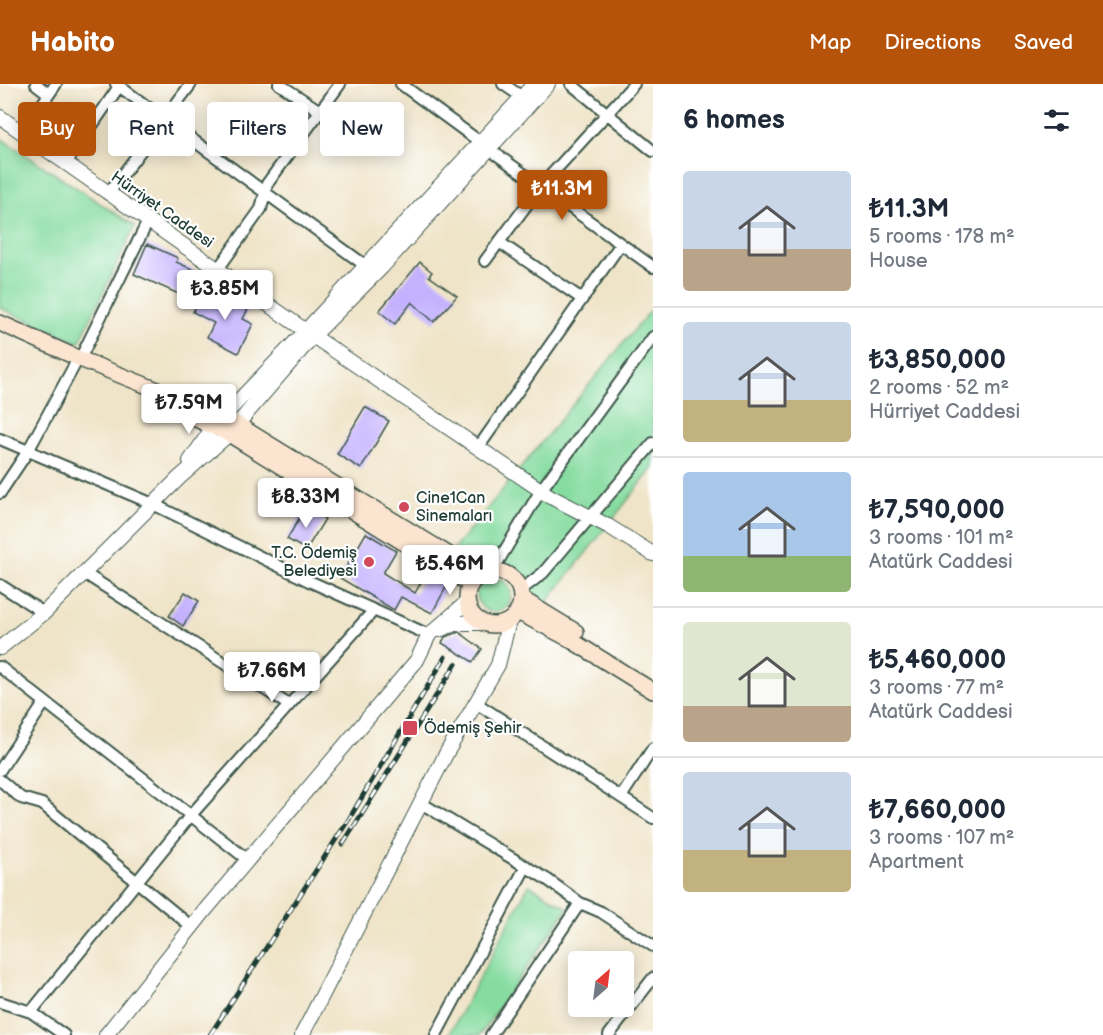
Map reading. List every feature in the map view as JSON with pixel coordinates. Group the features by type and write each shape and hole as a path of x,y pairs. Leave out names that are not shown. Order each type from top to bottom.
{"main road":[{"path":"0,323 77,363"},
{"path":"0,333 226,425 454,558 510,576 517,606 653,691"},
{"path":"226,425 470,584"},
{"path":"489,571 470,584 467,602 475,618 483,623 500,625 517,606"},
{"path":"517,606 653,679"}],"street":[{"path":"36,84 49,94"},
{"path":"44,102 56,84"},
{"path":"176,102 191,84"},
{"path":"218,269 261,209 267,184 320,111 279,84"},
{"path":"327,102 340,84"},
{"path":"502,84 522,97"},
{"path":"310,333 382,267 534,84"},
{"path":"0,648 44,613 179,478 310,333 366,266 548,84"},
{"path":"571,84 653,151"},
{"path":"485,261 540,187 634,84"},
{"path":"406,85 484,146 653,267"},
{"path":"66,163 117,86 141,102"},
{"name":"Hürriyet Caddesi","path":"0,117 18,129"},
{"path":"195,141 265,195 366,266"},
{"name":"Hürriyet Caddesi","path":"56,156 108,194 478,448 541,490 653,554"},
{"path":"108,194 136,156"},
{"path":"0,493 28,451 77,363 148,220"},
{"path":"499,242 582,300"},
{"path":"478,448 620,245"},
{"path":"489,571 541,490 653,338"},
{"path":"0,439 153,504 429,635 458,623 483,623"},
{"path":"302,1035 421,802 498,665 517,606 588,516 649,458 653,443"},
{"path":"84,573 289,705"},
{"path":"0,585 44,613"},
{"path":"106,1035 192,927 417,660 429,635 467,602"},
{"path":"31,1012 191,815 374,610"},
{"path":"0,668 248,860"},
{"path":"0,770 45,702"},
{"path":"476,703 653,818"},
{"path":"621,797 653,748"},
{"path":"0,780 21,798 42,804 192,927"},
{"path":"421,802 526,866 580,903 601,912 653,946"},
{"path":"436,1035 526,866"},
{"path":"491,1035 580,903"},
{"path":"609,1035 653,978"},
{"path":"0,1002 31,1012 64,1035"}],"green space":[{"path":"0,138 18,150 18,156 28,156 135,226 79,343 0,308"},
{"path":"653,307 653,468 545,605 530,593 518,571 505,564 477,565 453,550"},
{"path":"494,578 506,583 511,595 506,607 494,612 482,607 477,595 482,583"},
{"path":"529,885 568,908 480,1035 449,1035"}],"building":[{"path":"147,244 178,258 176,262 194,270 183,296 134,274"},
{"path":"420,262 432,272 429,276 457,296 434,322 412,302 395,324 379,311"},
{"path":"204,291 232,305 234,302 248,309 243,319 253,324 238,353 207,337 214,323 193,312"},
{"path":"365,407 389,421 361,469 337,454"},
{"path":"306,507 325,519 306,550 287,539"},
{"name":"T.C. Ödemiş Belediyesi","path":"366,533 396,551 383,573 415,593 428,570 449,582 432,613 401,597 394,610 340,578"},
{"path":"185,592 199,601 183,626 169,616"},
{"path":"459,632 482,649 473,662 442,643 445,637"}],"railway":[{"path":"210,1035 349,819 445,657"},
{"path":"343,844 456,664"}],"place":[{"name":"Cine1Can Sinemaları","path":"404,507"},
{"name":"T.C. Ödemiş Belediyesi","path":"369,562"},
{"name":"Ödemiş Şehir","path":"410,728"}]}
